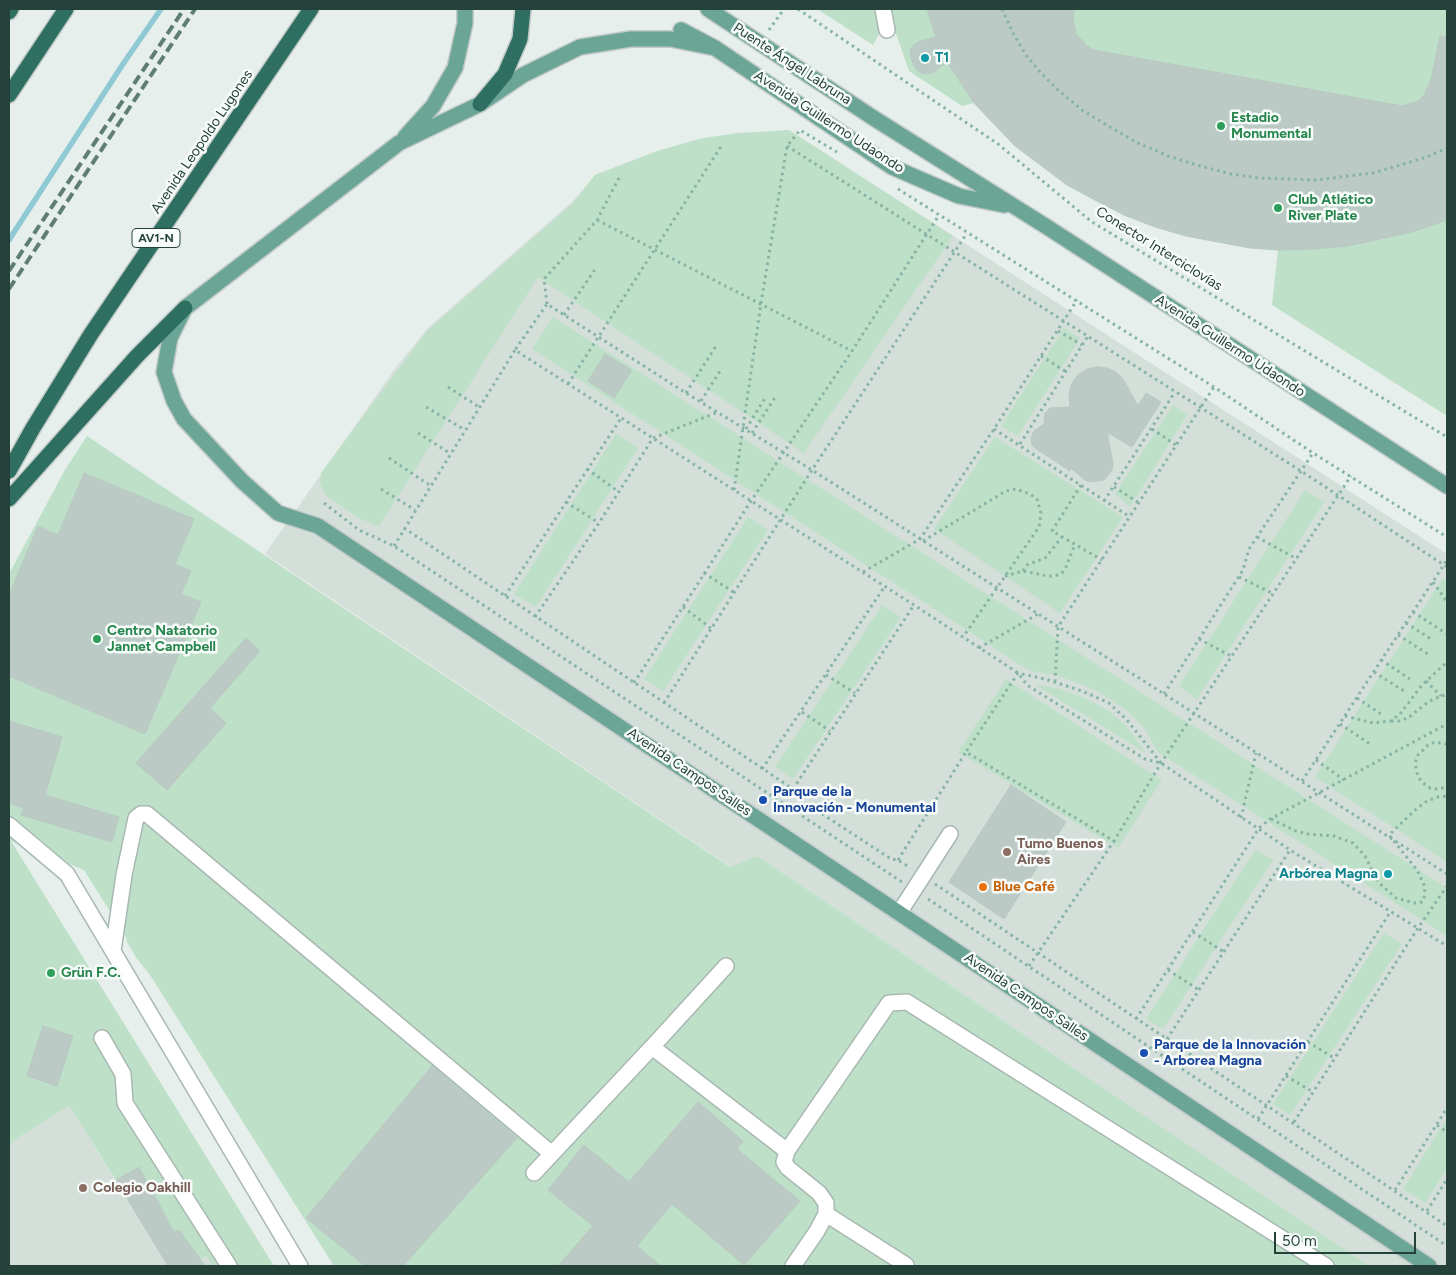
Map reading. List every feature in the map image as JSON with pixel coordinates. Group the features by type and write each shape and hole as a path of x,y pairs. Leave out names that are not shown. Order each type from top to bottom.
{"highway":[{"path":"9,95 66,9"},
{"name":"Avenida Leopoldo Lugones","path":"9,471 91,334 311,9"},
{"path":"480,104 505,74 520,39 523,9"},
{"path":"9,499 137,356 186,308"}],"main road":[{"path":"186,308 399,143 433,106 454,68 465,23 465,9"},
{"name":"Puente Ángel Labruna","path":"708,9 875,119"},
{"name":"Avenida Guillermo Udaondo","path":"681,30 715,48 892,167 959,196 1013,207"},
{"path":"399,143 480,104 523,75 580,47 631,39 670,39 715,48"},
{"name":"Avenida Guillermo Udaondo","path":"875,119 1447,486"},
{"name":"Avenida Campos Salles","path":"186,308 170,338 164,372 174,401 184,420 242,481 278,513 318,526 1429,1266"}],"street":[{"path":"883,9 887,30"},
{"path":"113,951 124,875 136,818 141,814 147,814 552,1154"},
{"path":"9,825 67,874 300,1266"},
{"path":"899,913 950,834"},
{"path":"534,1173 726,966"},
{"path":"793,1266 817,1231 826,1214 826,1203 819,1193 788,1168 784,1162 787,1151 889,1003 907,1002 1326,1266"},
{"path":"102,1038 123,1074 125,1103 229,1266"},
{"path":"652,1047 787,1151"},
{"path":"826,1214 906,1265"}],"path":[{"path":"770,30 784,9"},
{"name":"Conector Interciclovías","path":"798,9 998,144 1092,222 1447,437"},
{"path":"1002,9 1026,55 1040,73 1070,99 1110,128 1138,143 1168,156 1200,166 1260,178 1316,180 1373,173 1427,157 1447,148"},
{"path":"734,490 745,428 761,304 787,146 800,130 841,155"},
{"path":"568,384 722,145"},
{"path":"787,146 1301,471 1446,566"},
{"path":"394,546 515,350 548,304 544,279 597,220 619,178"},
{"path":"890,185 1077,300 1214,387 1313,453 1447,537"},
{"path":"634,682 751,501 852,351 939,215"},
{"path":"597,220 852,351"},
{"path":"664,703 812,470 967,233"},
{"path":"564,315 596,268"},
{"path":"922,540 1077,300"},
{"path":"548,304 1256,753 1389,835 1447,874"},
{"path":"1058,331 1082,345"},
{"path":"1020,444 1088,336"},
{"path":"686,393 716,346"},
{"path":"515,350 1018,673 1055,682 1109,703 1128,720 1162,763 1290,850 1447,946"},
{"path":"1041,356 1065,371"},
{"path":"701,401 722,368"},
{"path":"448,387 479,407"},
{"path":"1055,682 1058,627 1214,387"},
{"path":"1104,501 1175,392"},
{"path":"752,432 776,396"},
{"path":"745,428 766,398"},
{"path":"426,407 465,430"},
{"path":"534,617 598,524 653,438 718,412"},
{"path":"505,596 621,418"},
{"path":"994,429 1020,444 1130,517"},
{"path":"1151,429 1176,445"},
{"path":"418,432 451,454"},
{"path":"1164,694 1239,577 1249,549 1313,453"},
{"path":"389,458 431,486"},
{"path":"588,469 619,492"},
{"path":"1028,966 1114,841 1162,763 1196,714 1350,476"},
{"path":"1081,485 1052,531 1102,560"},
{"path":"1114,487 1139,503"},
{"path":"381,489 415,510"},
{"path":"862,572 922,540 1006,491 1016,489 1030,494 1037,500 1041,513 1039,527 963,637"},
{"path":"566,502 598,524"},
{"path":"324,503 359,530 394,546 1447,1246"},
{"path":"1023,571 1027,565 1045,558 1062,537"},
{"path":"1257,537 1297,559"},
{"path":"1005,576 1023,571 1047,576 1055,576 1062,573 1074,544"},
{"path":"1302,781 1433,582 1446,566 1447,560"},
{"path":"704,573 735,593"},
{"path":"1239,577 1274,594"},
{"path":"1433,582 1447,597"},
{"path":"1433,582 1447,602"},
{"path":"762,769 885,586"},
{"path":"793,789 914,605"},
{"path":"683,607 712,628"},
{"path":"1413,612 1447,634"},
{"path":"979,648 1038,614"},
{"path":"1406,623 1431,639"},
{"path":"1398,635 1432,656"},
{"path":"1199,639 1233,657"},
{"path":"1381,660 1410,679"},
{"path":"1391,721 1400,714 1426,681 1447,662"},
{"path":"1374,672 1404,691"},
{"path":"898,860 1018,673"},
{"path":"1018,673 1027,685 1128,749 1145,759 1162,763"},
{"path":"826,675 855,693"},
{"path":"1426,681 1441,696"},
{"path":"1344,716 1373,723 1399,721 1408,718 1428,702 1447,695"},
{"path":"1356,698 1384,716"},
{"path":"802,712 830,731"},
{"path":"1340,724 1370,744"},
{"path":"1136,1019 1260,828 1270,819 1447,724"},
{"path":"1447,744 1435,742 1428,744 1422,749 1415,762 1418,777 1423,783 1430,788 1447,787"},
{"path":"966,752 1114,841"},
{"path":"1241,818 1256,753"},
{"path":"1316,760 1344,780"},
{"path":"1389,835 1427,801 1447,796"},
{"path":"1270,819 1296,831 1307,834 1334,836 1353,842 1365,856 1378,882 1396,898 1415,903 1420,902 1424,900 1426,894 1425,887 1417,870 1389,835"},
{"path":"1167,1039 1290,850"},
{"path":"1294,1122 1447,886"},
{"path":"1258,1119 1392,911"},
{"path":"1193,932 1224,952"},
{"path":"1168,970 1199,990"},
{"path":"1308,1042 1334,1058"},
{"path":"1286,1076 1313,1092"},
{"path":"1395,1190 1447,1108"},
{"path":"1443,1114 1447,1117"},
{"path":"1436,1125 1447,1132"},
{"path":"1427,1211 1447,1179"}],"shaded area":[{"path":"789,130 1447,554 1447,1266 1370,1266 757,856 731,867 265,554 394,370 428,328 573,201 597,174 679,145 709,137"},
{"name":"Colegio Oakhill","path":"69,1106 115,1179 139,1167 149,1186 153,1184 158,1191 153,1195 174,1232 179,1230 184,1237 195,1263 206,1256 212,1266 9,1266 9,1147 13,1141"}],"green space":[{"name":"Club Atlético River Plate","path":"817,9 1447,9 1447,416 1272,305 1278,250 1250,248 1186,236 1155,227 1095,201 1067,185 1015,146 974,103 962,106 909,71 894,28 880,32 873,45"},
{"path":"789,130 953,236 804,453 538,277 379,526 360,519 325,495 320,483 321,473 427,331 572,204 595,175 657,151 699,139 738,133"},
{"path":"553,317 1447,888 1447,936 1158,752 1144,728 1125,709 1095,690 1056,675 1030,671 532,349"},
{"path":"1064,328 1080,338 1018,436 1001,426"},
{"path":"1173,405 1187,415 1130,507 1115,494"},
{"path":"616,434 638,448 536,607 514,594"},
{"path":"87,436 730,867 757,856 1370,1266 334,1266 150,975 137,959 126,937 84,870 11,841 274,1266 212,1266 206,1256 194,1263 184,1237 179,1230 174,1232 153,1195 158,1191 153,1184 149,1186 138,1167 116,1180 69,1106 13,1141 9,1147 9,574 66,468"},
{"path":"995,437 1123,517 1060,613 934,529"},
{"path":"1305,490 1324,502 1197,699 1179,686"},
{"path":"748,517 768,530 663,691 644,679"},
{"path":"1443,578 1447,582 1447,862 1315,777"},
{"path":"882,605 901,617 793,779 775,767"},
{"path":"1006,679 1162,780 1118,848 958,752"},
{"path":"1034,684 1060,689 1087,699 1107,710 1121,721 1146,753"},
{"path":"1255,850 1273,860 1163,1029 1146,1019"},
{"path":"1384,933 1402,944 1290,1115 1273,1104"},
{"path":"1447,1118 1447,1169 1425,1203 1403,1189"}],"building":[{"name":"Club Atlético River Plate","path":"927,9 1074,9 1073,21 1076,34 1087,46 1094,50 1402,106 1418,101 1424,95 1431,80 1440,36 1447,37 1447,220 1412,232 1348,246 1279,250 1250,248 1186,236 1124,215 1067,185 1015,146 974,103 947,62 932,73 921,73 915,68 910,51 913,46 918,42 936,37"},
{"path":"605,354 632,370 614,398 588,381"},
{"path":"1107,368 1116,372 1123,379 1138,406 1146,393 1161,402 1132,447 1107,432 1113,464 1112,470 1104,480 1091,482 1085,480 1071,468 1070,471 1035,448 1032,445 1031,438 1034,431 1044,424 1045,413 1050,408 1070,407 1069,393 1072,383 1078,375 1087,369"},
{"name":"Centro Natatorio Jannet Campbell","path":"84,473 194,519 175,564 191,571 181,594 201,602 145,734 9,676 9,595 38,526 58,535"},
{"path":"246,638 260,651 210,708 226,723 167,790 136,763"},
{"path":"9,721 62,737 45,795 119,817 112,842 21,815 24,808 9,803"},
{"name":"Tumo Buenos Aires","path":"1011,785 1066,822 1004,919 949,882"},
{"path":"43,1026 73,1036 57,1086 27,1076"},
{"path":"432,1066 517,1138 403,1266 365,1266 306,1218"},
{"path":"698,1102 743,1141 737,1149 800,1201 744,1265 672,1204 637,1246 661,1266 558,1266 593,1226 548,1190 584,1145 629,1182"},
{"path":"139,1167 174,1232 179,1230 205,1266 168,1266 116,1180"}],"waterway":[{"path":"9,240 123,64 161,9"}],"railway":[{"path":"9,271 184,9"},
{"path":"9,289 195,9"}],"place":[{"name":"T1","path":"925,58"},
{"name":"Estadio Monumental","path":"1221,126"},
{"name":"Club Atlético River Plate","path":"1278,208"},
{"name":"Centro Natatorio Jannet Campbell","path":"97,639"},
{"name":"Parque de la Innovación - Monumental","path":"763,800"},
{"name":"Tumo Buenos Aires","path":"1007,852"},
{"name":"Arbórea Magna","path":"1388,874"},
{"name":"Blue Café","path":"983,887"},
{"name":"Grün F.C.","path":"51,973"},
{"name":"Parque de la Innovación - Arborea Magna","path":"1144,1053"},
{"name":"Colegio Oakhill","path":"83,1188"}]}
